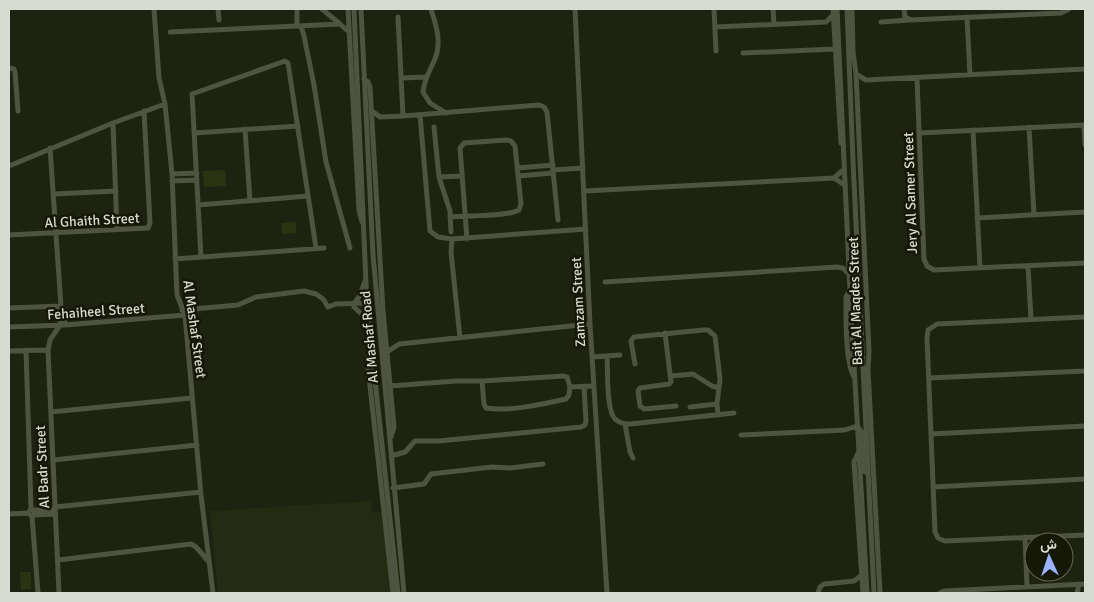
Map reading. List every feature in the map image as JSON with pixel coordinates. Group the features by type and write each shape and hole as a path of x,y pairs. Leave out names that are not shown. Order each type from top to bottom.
{"street":[{"name":"Al Mashaf Street","path":"154,9 159,78 172,174 176,295 184,312 201,492 213,593"},
{"path":"218,9 219,20"},
{"path":"297,9 299,26 304,32 326,162 350,248"},
{"path":"322,9 349,32"},
{"name":"Al Mashaf Road","path":"348,9 358,210 364,225"},
{"name":"Al Mashaf Road","path":"354,9 367,305 398,593"},
{"name":"Al Mashaf Road","path":"362,9 373,255 404,593"},
{"path":"431,9 438,36 438,46 424,87 424,96 435,107 446,114"},
{"name":"Zamzam Street","path":"575,9 590,324 606,593"},
{"path":"714,9 716,51"},
{"path":"773,9 774,24"},
{"name":"Bait Al Maqdes Street","path":"838,9 842,171 845,220 848,229"},
{"name":"Bait Al Maqdes Street","path":"847,9 874,593"},
{"name":"Bait Al Maqdes Street","path":"852,9 880,593"},
{"path":"904,9 907,18"},
{"path":"881,22 907,18 967,18 1061,13 1069,9"},
{"path":"826,22 833,11"},
{"name":"Bait Al Maqdes Street","path":"833,11 848,229 854,377 867,593"},
{"path":"170,32 340,24 348,16"},
{"path":"398,16 403,116"},
{"path":"967,18 970,75"},
{"path":"715,27 826,22 834,30"},
{"path":"350,43 356,54"},
{"path":"743,53 835,48"},
{"path":"200,257 192,94 287,61 316,248"},
{"path":"9,68 14,69 15,72 18,111"},
{"path":"856,87 866,80 1085,69"},
{"path":"856,74 866,80"},
{"path":"401,78 427,77"},
{"name":"Jery Al Samer Street","path":"917,78 925,262 927,266 934,270 1085,263"},
{"name":"Al Mashaf Road","path":"364,79 370,87 385,337 394,427 390,439"},
{"path":"851,116 857,102"},
{"path":"9,166 164,104"},
{"path":"371,110 380,117 544,107 548,112 558,220"},
{"name":"Al Ghaith Street","path":"9,235 146,229 150,225 144,111"},
{"path":"420,115 430,231 438,237 452,240 586,229"},
{"path":"372,126 380,117"},
{"path":"113,123 117,230"},
{"path":"919,133 1085,125 1085,145"},
{"path":"194,133 298,126"},
{"path":"434,127 439,177 450,216 451,232"},
{"path":"1029,127 1034,215"},
{"path":"245,129 250,201"},
{"path":"973,130 980,268"},
{"path":"450,216 465,215 517,212 521,206 515,146 509,140 464,143 460,146 460,150 465,215 467,238"},
{"path":"50,148 63,325"},
{"path":"517,168 583,168"},
{"path":"518,176 553,169"},
{"path":"834,178 842,171"},
{"path":"172,174 197,173"},
{"path":"439,177 462,176"},
{"path":"584,192 834,178 843,184"},
{"path":"172,181 197,180"},
{"path":"54,194 116,190"},
{"path":"198,205 308,196"},
{"path":"977,218 1085,212"},
{"path":"856,220 863,227"},
{"path":"452,240 450,248 460,338"},
{"path":"373,255 380,245"},
{"path":"175,259 324,248"},
{"path":"834,267 849,262 854,268 856,303 861,325"},
{"path":"1028,266 1031,319"},
{"path":"605,282 834,267 843,268 850,274"},
{"path":"858,274 864,268"},
{"path":"354,305 366,278"},
{"name":"Fehaiheel Street","path":"9,327 63,325 184,312 238,305 256,297 304,291 320,296 328,307 354,305"},
{"path":"354,305 367,305"},
{"path":"354,305 369,320"},
{"path":"9,308 61,306"},
{"path":"1024,537 945,541 938,538 933,487 928,330 933,325 940,323 1085,317"},
{"path":"385,337 399,344 590,324"},
{"name":"Al Badr Street","path":"59,593 48,350 50,340 63,325"},
{"path":"42,326 50,340"},
{"path":"635,364 632,339 665,333 703,330 712,332 715,336 720,379 717,404 718,415"},
{"path":"665,333 671,382 669,384 640,388 638,391 640,406 644,409 676,406"},
{"path":"387,352 399,344"},
{"path":"26,350 32,512 38,593"},
{"path":"9,351 48,350"},
{"name":"Al Mashaf Road","path":"371,350 367,359 393,593"},
{"path":"592,357 620,355"},
{"path":"607,356 611,410 616,420 625,424 734,413"},
{"path":"929,378 1085,371"},
{"path":"671,376 693,374 712,386 719,388"},
{"path":"390,386 456,381 564,376 569,380 569,395 566,399 522,406 486,408 482,380"},
{"path":"391,456 406,451 412,443 417,441 581,428 585,425 586,421 584,386"},
{"path":"570,387 594,386"},
{"path":"51,412 192,398"},
{"path":"690,407 717,404"},
{"path":"625,424 630,452 634,458"},
{"path":"741,435 845,430 857,426 863,434 864,467 869,484"},
{"path":"931,434 1085,426"},
{"path":"845,430 858,438"},
{"path":"53,460 197,445"},
{"path":"390,447 402,452"},
{"name":"Bait Al Maqdes Street","path":"858,452 854,462 863,591"},
{"path":"393,488 424,484 431,474 492,467 510,468 543,464"},
{"path":"933,487 1085,479"},
{"path":"9,514 201,492"},
{"path":"58,560 191,544 210,563"},
{"path":"818,593 820,587 826,583 854,581 862,575"},
{"path":"854,581 863,591"},
{"path":"1028,582 1028,586"},
{"path":"1077,593 1079,584"},
{"path":"940,593 944,591 1085,584"}],"shaded area":[{"path":"225,170 226,186 204,187 203,171"},
{"path":"296,222 296,233 282,234 281,223"},
{"path":"371,501 372,513 382,512 391,593 218,593 210,511"},
{"path":"20,572 31,572 31,589 21,590"}]}
